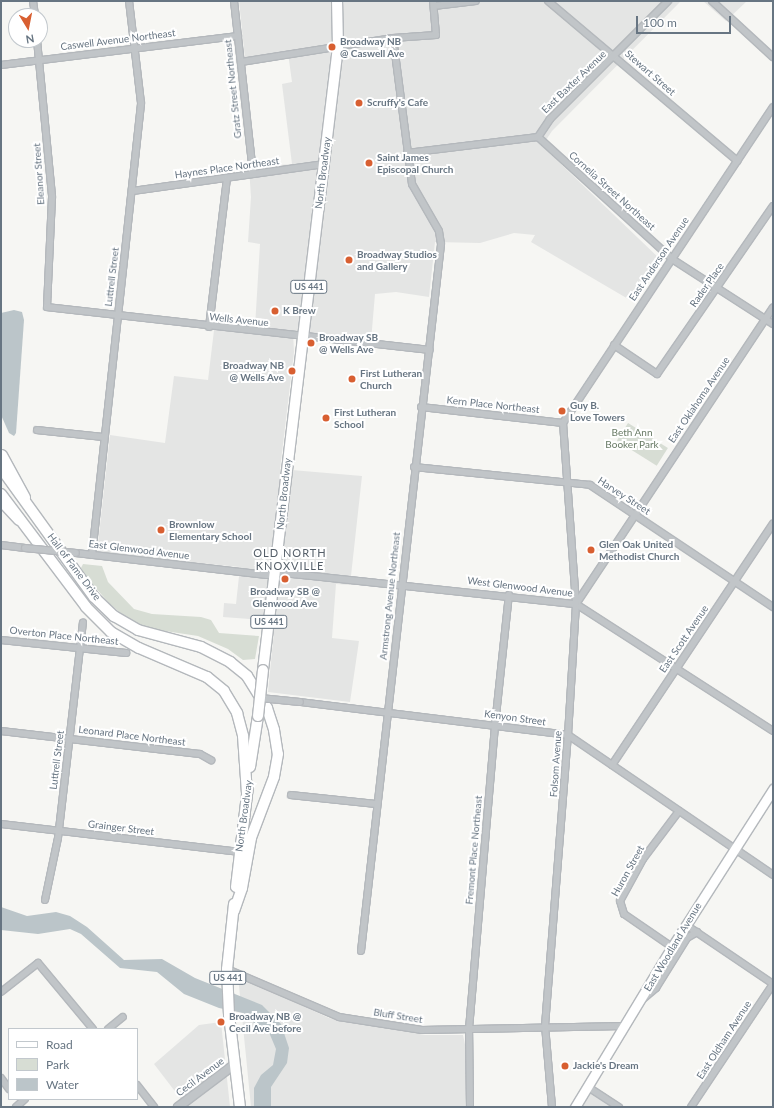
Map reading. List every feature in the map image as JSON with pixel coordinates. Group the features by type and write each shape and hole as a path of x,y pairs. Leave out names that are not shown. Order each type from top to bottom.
{"highway":[{"path":"1,455 24,497"},
{"path":"1,500 19,519"}],"main road":[{"name":"North Broadway","path":"240,1107 227,969 239,852 258,716 302,337 325,164 338,47 337,1"},
{"name":"Hall of Fame Drive","path":"1,468 24,497 80,578 114,616 138,630 201,647 230,662 247,676 267,708 277,748 274,777 251,838 242,888 234,910"},
{"name":"Hall of Fame Drive","path":"1,494 86,607 111,632 139,648 207,677 224,691 237,713 243,736 247,793"},
{"name":"East Woodland Avenue","path":"575,1107 686,925 773,789"},
{"path":"239,852 264,805"}],"street":[{"name":"Luttrell Street","path":"92,555 103,437 118,317 141,103 129,1"},
{"name":"Gratz Street Northeast","path":"234,1 253,174"},
{"path":"241,62 393,38 436,35 433,4 476,1"},
{"name":"Stewart Street","path":"548,1 615,56 737,161"},
{"name":"East Baxter Avenue","path":"538,137 550,119 615,56 668,1"},
{"path":"712,1 773,57"},
{"name":"Caswell Avenue Northeast","path":"1,65 39,59 238,36"},
{"path":"393,38 407,152 538,137"},
{"name":"Eleanor Street","path":"38,48 52,197 47,307"},
{"name":"East Anderson Avenue","path":"563,423 773,107"},
{"name":"Cornelia Street Northeast","path":"538,137 672,258 717,289 773,324"},
{"name":"Armstrong Avenue Northeast","path":"361,951 414,467 430,350 441,244 439,230 412,184 407,152"},
{"name":"Haynes Place Northeast","path":"132,191 325,164"},
{"path":"209,327 227,178"},
{"name":"Rader Place","path":"614,345 657,374 773,206"},
{"name":"Wells Avenue","path":"47,307 118,317 430,350"},
{"name":"East Oklahoma Avenue","path":"576,604 634,514 773,308"},
{"name":"Kern Place Northeast","path":"421,407 563,423"},
{"name":"Folsom Avenue","path":"552,1107 545,1026 568,735 576,604 563,423"},
{"path":"37,430 103,437"},
{"name":"Harvey Street","path":"414,467 590,485 773,607"},
{"name":"East Scott Avenue","path":"612,764 773,524"},
{"name":"East Glenwood Avenue","path":"1,545 275,574"},
{"name":"West Glenwood Avenue","path":"275,574 401,584 509,595 576,604 678,667 773,731"},
{"name":"Fremont Place Northeast","path":"470,1107 469,1029 495,725 509,595"},
{"name":"Luttrell Street","path":"45,900 59,831 83,622"},
{"name":"Overton Place Northeast","path":"1,640 126,653"},
{"name":"Kenyon Street","path":"260,698 387,711 568,735 773,875"},
{"name":"Leonard Place Northeast","path":"1,731 200,754 211,760"},
{"path":"291,795 376,804"},
{"name":"Huron Street","path":"672,948 624,914 620,901 644,859 679,811"},
{"name":"Grainger Street","path":"1,824 239,852"},
{"path":"686,925 773,984"},
{"path":"639,1002 656,988 687,938 697,932"},
{"path":"1,992 38,963 92,1028"},
{"name":"Bluff Street","path":"227,969 339,1017 422,1030 545,1026 624,1026"},
{"name":"East Oldham Avenue","path":"691,1107 773,984"},
{"path":"109,1028 123,1017"},
{"name":"Cecil Avenue","path":"178,1107 235,1064"},
{"path":"1,1078 8,1088"},
{"path":"138,1086 154,1107"},
{"path":"588,1087 619,1107"}],"shaded area":[{"path":"239,1 681,1 552,131 542,146 661,260 635,303 531,242 535,235 514,233 480,243 435,242 429,297 396,292 375,294 371,341 293,332 294,352 280,469 362,476 350,585 336,584 332,638 359,641 350,702 268,692 275,621 223,617 224,603 236,604 240,567 97,553 110,435 165,443 174,376 208,380 215,322 255,327 260,244 248,242 251,197 249,167 292,164 282,84 292,82 288,53 245,58"},
{"path":"703,1 747,1 726,21"},
{"path":"238,976 329,1018 425,1035 463,1035 466,1049 467,1107 251,1107"},
{"path":"221,1022 230,1107 187,1107 154,1064 199,1025"},
{"path":"590,1093 611,1107 582,1107"}],"green space":[{"name":"Beth Ann Booker Park","path":"628,423 668,448 657,466 617,441"},
{"path":"83,564 102,566 108,582 134,609 152,614 201,617 211,620 219,633 259,636 255,659 243,660 228,649 198,636 145,628 125,617 109,603 86,577 81,568"}],"water":[{"path":"14,310 22,312 24,320 16,433 14,436 9,433 1,415 1,313"},
{"path":"1,907 27,916 56,912 70,916 87,927 124,960 162,959 195,978 262,1005 281,1024 289,1048 287,1063 271,1087 271,1107 254,1107 254,1088 261,1075 273,1065 276,1049 268,1030 254,1023 243,1013 219,1008 184,994 157,972 120,968 81,934 70,929 38,934 1,930"}],"place":[{"name":"Broadway NB @ Caswell Ave","path":"332,47"},
{"name":"Scruffy's Cafe","path":"359,103"},
{"name":"Saint James Episcopal Church","path":"369,163"},
{"name":"Broadway Studios and Gallery","path":"349,260"},
{"name":"K Brew","path":"275,311"},
{"name":"Broadway SB @ Wells Ave","path":"311,343"},
{"name":"Broadway NB @ Wells Ave","path":"292,371"},
{"name":"First Lutheran Church","path":"352,379"},
{"name":"Guy B. Love Towers","path":"562,411"},
{"name":"First Lutheran School","path":"326,418"},
{"name":"Brownlow Elementary School","path":"161,530"},
{"name":"Glen Oak United Methodist Church","path":"591,550"},
{"name":"Broadway SB @ Glenwood Ave","path":"285,579"},
{"name":"Broadway NB @ Cecil Ave before","path":"221,1022"},
{"name":"Jackie's Dream","path":"565,1066"}],"district":[{"name":"OLD NORTH KNOXVILLE","path":"290,560"}]}
